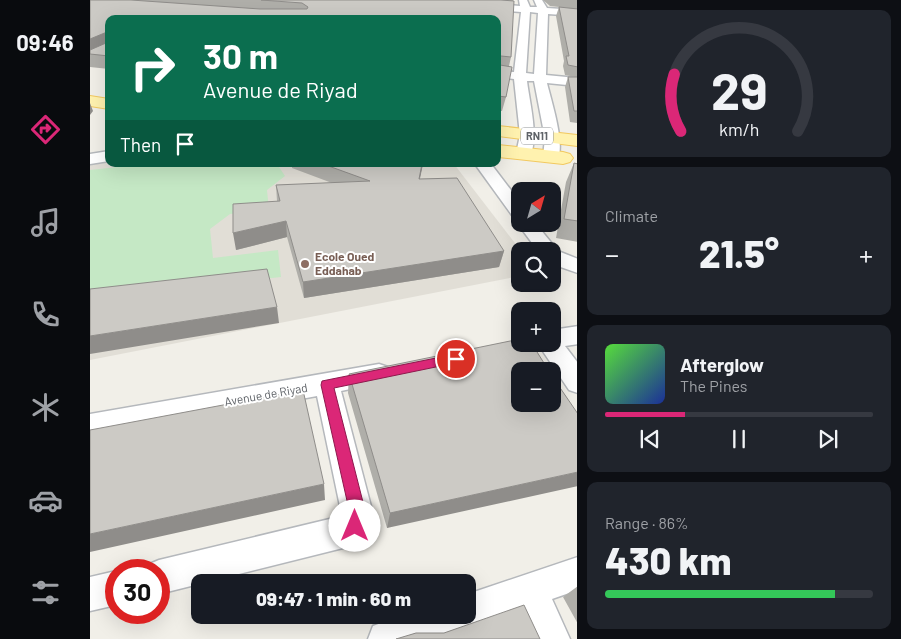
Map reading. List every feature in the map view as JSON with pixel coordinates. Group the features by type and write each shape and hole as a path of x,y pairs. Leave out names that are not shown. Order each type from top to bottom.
{"main road":[{"path":"90,102 105,104"},
{"name":"RN11","path":"501,131 527,135 577,160"},
{"name":"RN11","path":"501,151 524,154 577,141"}],"street":[{"path":"524,154 527,135 520,76 525,4"},
{"path":"478,5 541,5 577,13"},
{"path":"541,5 540,78 552,147"},
{"path":"501,74 577,82"},
{"path":"90,158 105,156"},
{"path":"485,167 511,202"},
{"path":"533,232 541,242"},
{"path":"561,260 577,267"},
{"path":"561,338 577,335"},
{"path":"556,352 577,383"},
{"name":"Avenue de Riyad","path":"90,426 327,385 404,369"},
{"path":"170,575 347,531 355,526 358,514 327,385"},
{"path":"476,607 577,573"},
{"path":"529,589 552,639"},
{"path":"90,594 105,591"},
{"path":"386,639 429,624"}],"shaded area":[{"name":"Ecole Oued Eddahab","path":"105,163 105,167 456,167 514,242 511,242 511,278 90,360 90,165"}],"green space":[{"path":"118,167 279,167 285,176 267,190 269,210 230,214 210,229 213,258 278,250 281,277 90,299 90,170"}],"building":[{"path":"90,0 131,0 260,9 307,9 308,7 302,3 261,0 514,1 511,57 501,56 501,15 105,15 105,33 90,39"},
{"path":"559,7 577,9 577,67 568,65 566,56 569,56"},
{"path":"105,43 105,56 90,54 90,50"},
{"path":"501,65 512,67 506,97 501,96"},
{"path":"568,77 577,77 577,111 574,111"},
{"path":"574,163 577,164 577,221 564,219"},
{"path":"331,167 421,167 419,179 457,178 504,251 303,282 286,221 233,233 233,204 280,201 276,185 370,181"},
{"path":"267,269 277,307 90,336 90,289"},
{"path":"511,341 511,352 537,352 543,362 511,362 511,412 561,412 561,389 577,413 577,472 390,513 349,374"},
{"path":"303,390 324,484 90,534 90,430"},
{"path":"524,605 540,639 396,639 416,633 444,633 470,624 476,624 476,622"}],"place":[{"name":"Ecole Oued Eddahab","path":"305,264"}],"route":[{"path":"355,526 358,514 327,385 456,359"}]}
